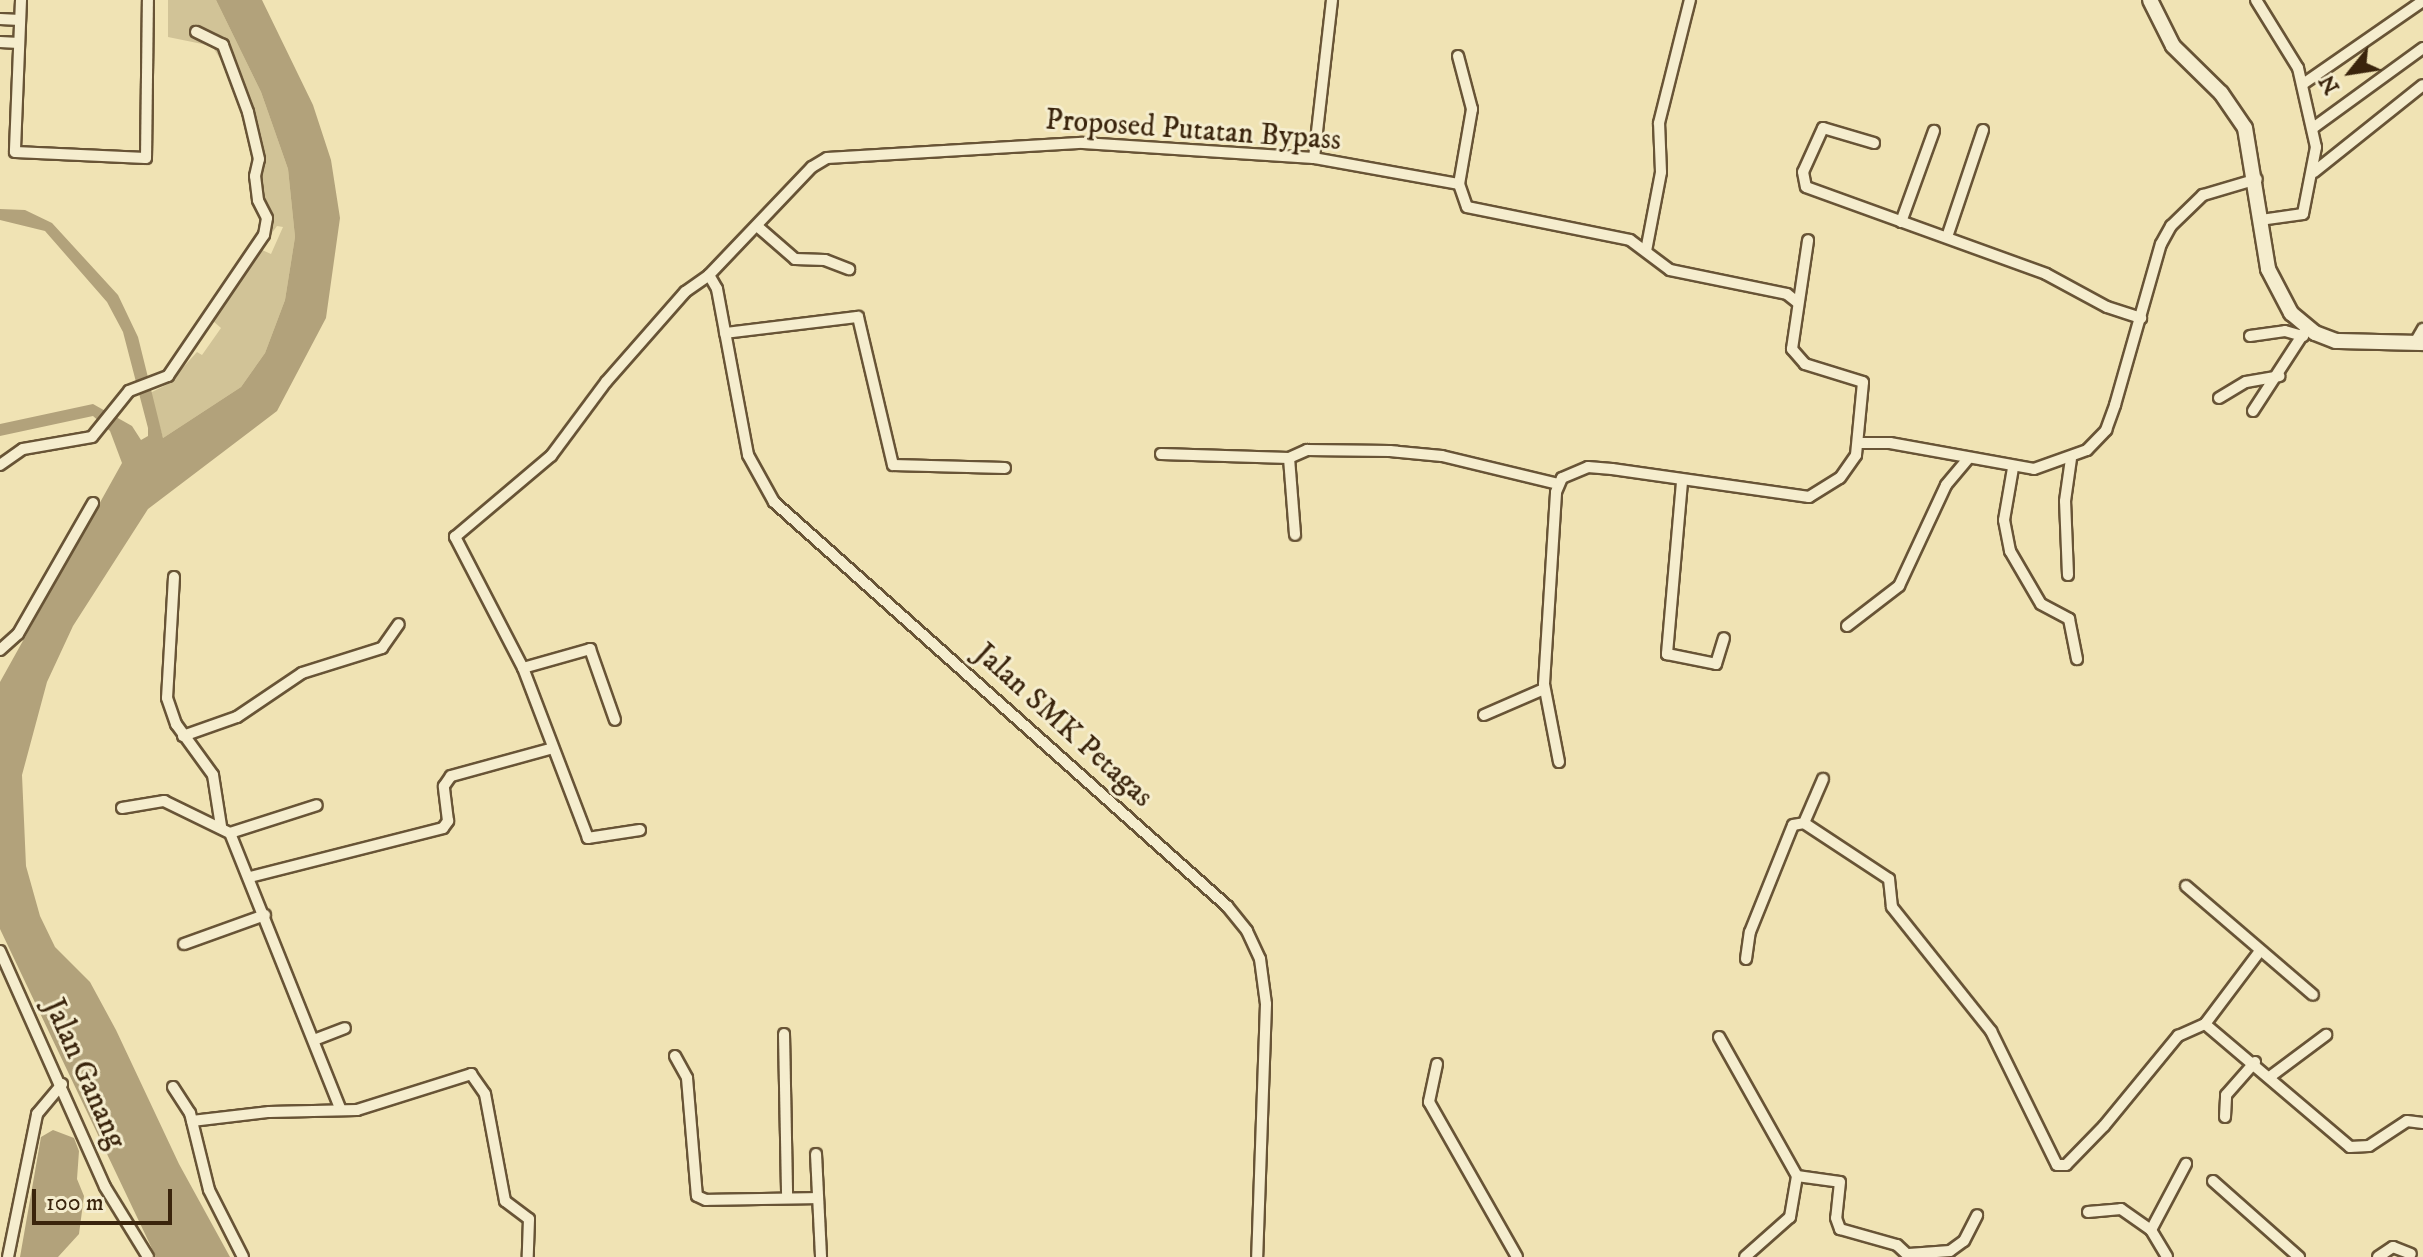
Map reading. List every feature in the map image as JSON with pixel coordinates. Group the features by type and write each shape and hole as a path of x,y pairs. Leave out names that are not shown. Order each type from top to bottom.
{"main road":[{"path":"2150,0 2173,46 2235,109 2257,179 2272,281 2305,332 2347,342 2421,338"}],"street":[{"path":"21,0 15,152 146,158 148,0"},
{"path":"1314,158 1332,0"},
{"path":"1646,251 1661,172 1659,123 1690,0"},
{"path":"2256,0 2292,54 2313,128 2314,172 2303,214 2261,220"},
{"path":"2303,84 2423,1"},
{"path":"0,19 20,20"},
{"path":"0,465 19,450 90,437 103,427 134,389 154,385 168,376 196,341 267,226 255,176 259,159 255,137 237,77 223,45 196,32"},
{"path":"0,42 19,43"},
{"path":"2313,128 2423,48"},
{"path":"1458,56 1472,109 1459,184 1467,207 1477,213 1630,240 1670,270 1787,294 1797,302"},
{"path":"2314,172 2423,85"},
{"path":"1874,143 1825,126 1803,172 1804,182 1901,222 2046,274 2107,307 2141,318"},
{"path":"1947,237 1983,130"},
{"path":"1901,222 1934,131"},
{"name":"Proposed Putatan Bypass","path":"640,830 590,839 550,749 523,668 455,537 551,456 606,382 691,285 709,275 827,158 1083,143 1314,158 1459,184"},
{"path":"1860,443 1890,443 2013,468 2042,468 2071,459 2106,430 2161,244 2181,212 2219,187 2257,179"},
{"path":"757,226 795,259 825,260 849,269"},
{"path":"1161,454 1289,458 1307,450 1421,454 1558,484 1588,467 1809,497 1840,478 1860,443 1863,382 1798,359 1792,349 1808,240"},
{"name":"Jalan SMK Petagas","path":"709,275 717,289 748,455 774,502 1227,906 1247,931 1260,959 1266,1004 1257,1257"},
{"path":"725,333 858,317 893,465 1005,468"},
{"path":"2250,336 2285,331 2305,332 2279,376 2253,411"},
{"path":"2219,398 2246,382 2279,376"},
{"path":"1289,458 1295,535"},
{"path":"1847,626 1899,586 1946,485 1968,459"},
{"path":"2068,575 2065,501 2071,459"},
{"path":"2013,468 2005,502 2005,537 2038,601 2069,619 2077,659"},
{"path":"1682,482 1667,654 1716,664 1724,638"},
{"path":"1558,484 1544,689 1559,762"},
{"path":"0,650 18,634 93,503"},
{"path":"174,577 166,685 171,713 183,736 213,775 225,829 250,877 341,1110"},
{"path":"183,736 237,717 302,673 382,648 399,624"},
{"path":"523,668 590,649 615,720"},
{"path":"1484,715 1544,689"},
{"path":"250,877 443,828 448,821 444,786 451,776 550,749"},
{"path":"1804,823 1823,779"},
{"path":"122,808 164,801 225,829 317,805"},
{"path":"1746,959 1750,932 1793,825 1804,823 1889,879 1892,907 1991,1031 2057,1165 2066,1165 2095,1136 2178,1036 2205,1024 2260,951"},
{"path":"2186,886 2313,995"},
{"path":"184,944 265,915"},
{"name":"Jalan Ganang","path":"0,951 62,1084 105,1187 148,1257"},
{"path":"2205,1024 2255,1062 2350,1147 2369,1146 2407,1121 2423,1123"},
{"path":"314,1040 345,1028"},
{"path":"784,1034 787,1197"},
{"path":"2271,1076 2326,1035"},
{"path":"1719,1037 1797,1176 1790,1217 1745,1257"},
{"path":"675,1056 687,1078 697,1196 706,1200 817,1198"},
{"path":"2225,1117 2226,1095 2255,1062"},
{"path":"1437,1064 1429,1102 1517,1257"},
{"path":"192,1121 374,1107 457,1075 476,1076 485,1094 505,1201 529,1219 528,1257"},
{"path":"8,1257 37,1114 62,1084"},
{"path":"173,1087 192,1121 209,1190 243,1257"},
{"path":"816,1154 821,1257"},
{"path":"2151,1230 2186,1164"},
{"path":"1797,1176 1840,1182 1836,1218 1840,1229 1897,1245 1909,1255 1950,1251 1964,1241 1977,1215"},
{"path":"2213,1181 2299,1257"},
{"path":"2088,1212 2121,1209 2151,1230 2167,1257"},
{"path":"2378,1257 2393,1247 2411,1254"}],"shaded area":[{"path":"168,0 216,0 261,92 288,169 295,237 285,300 265,353 241,387 163,438 150,393 168,384 197,352 202,355 221,328 213,321 219,307 260,249 271,254 283,227 277,226 269,237 250,138 226,68 212,46 168,37"},
{"path":"216,0 262,0 313,105 331,160 340,218 326,318 277,411 148,509 73,626 47,682 22,775 26,866 40,916 55,947 90,982 179,1164 230,1257 156,1257 0,929 0,682 122,463 110,431 93,416 0,436 0,424 93,404 132,426 141,440 148,436 148,428 123,332 107,302 45,231 0,220 0,209 25,210 52,223 118,295 138,337 163,438 241,387 265,353 285,300 295,237 288,169 261,92"},
{"path":"53,1130 74,1138 79,1151 77,1179 84,1196 79,1234 58,1257 20,1257 41,1137"}]}
